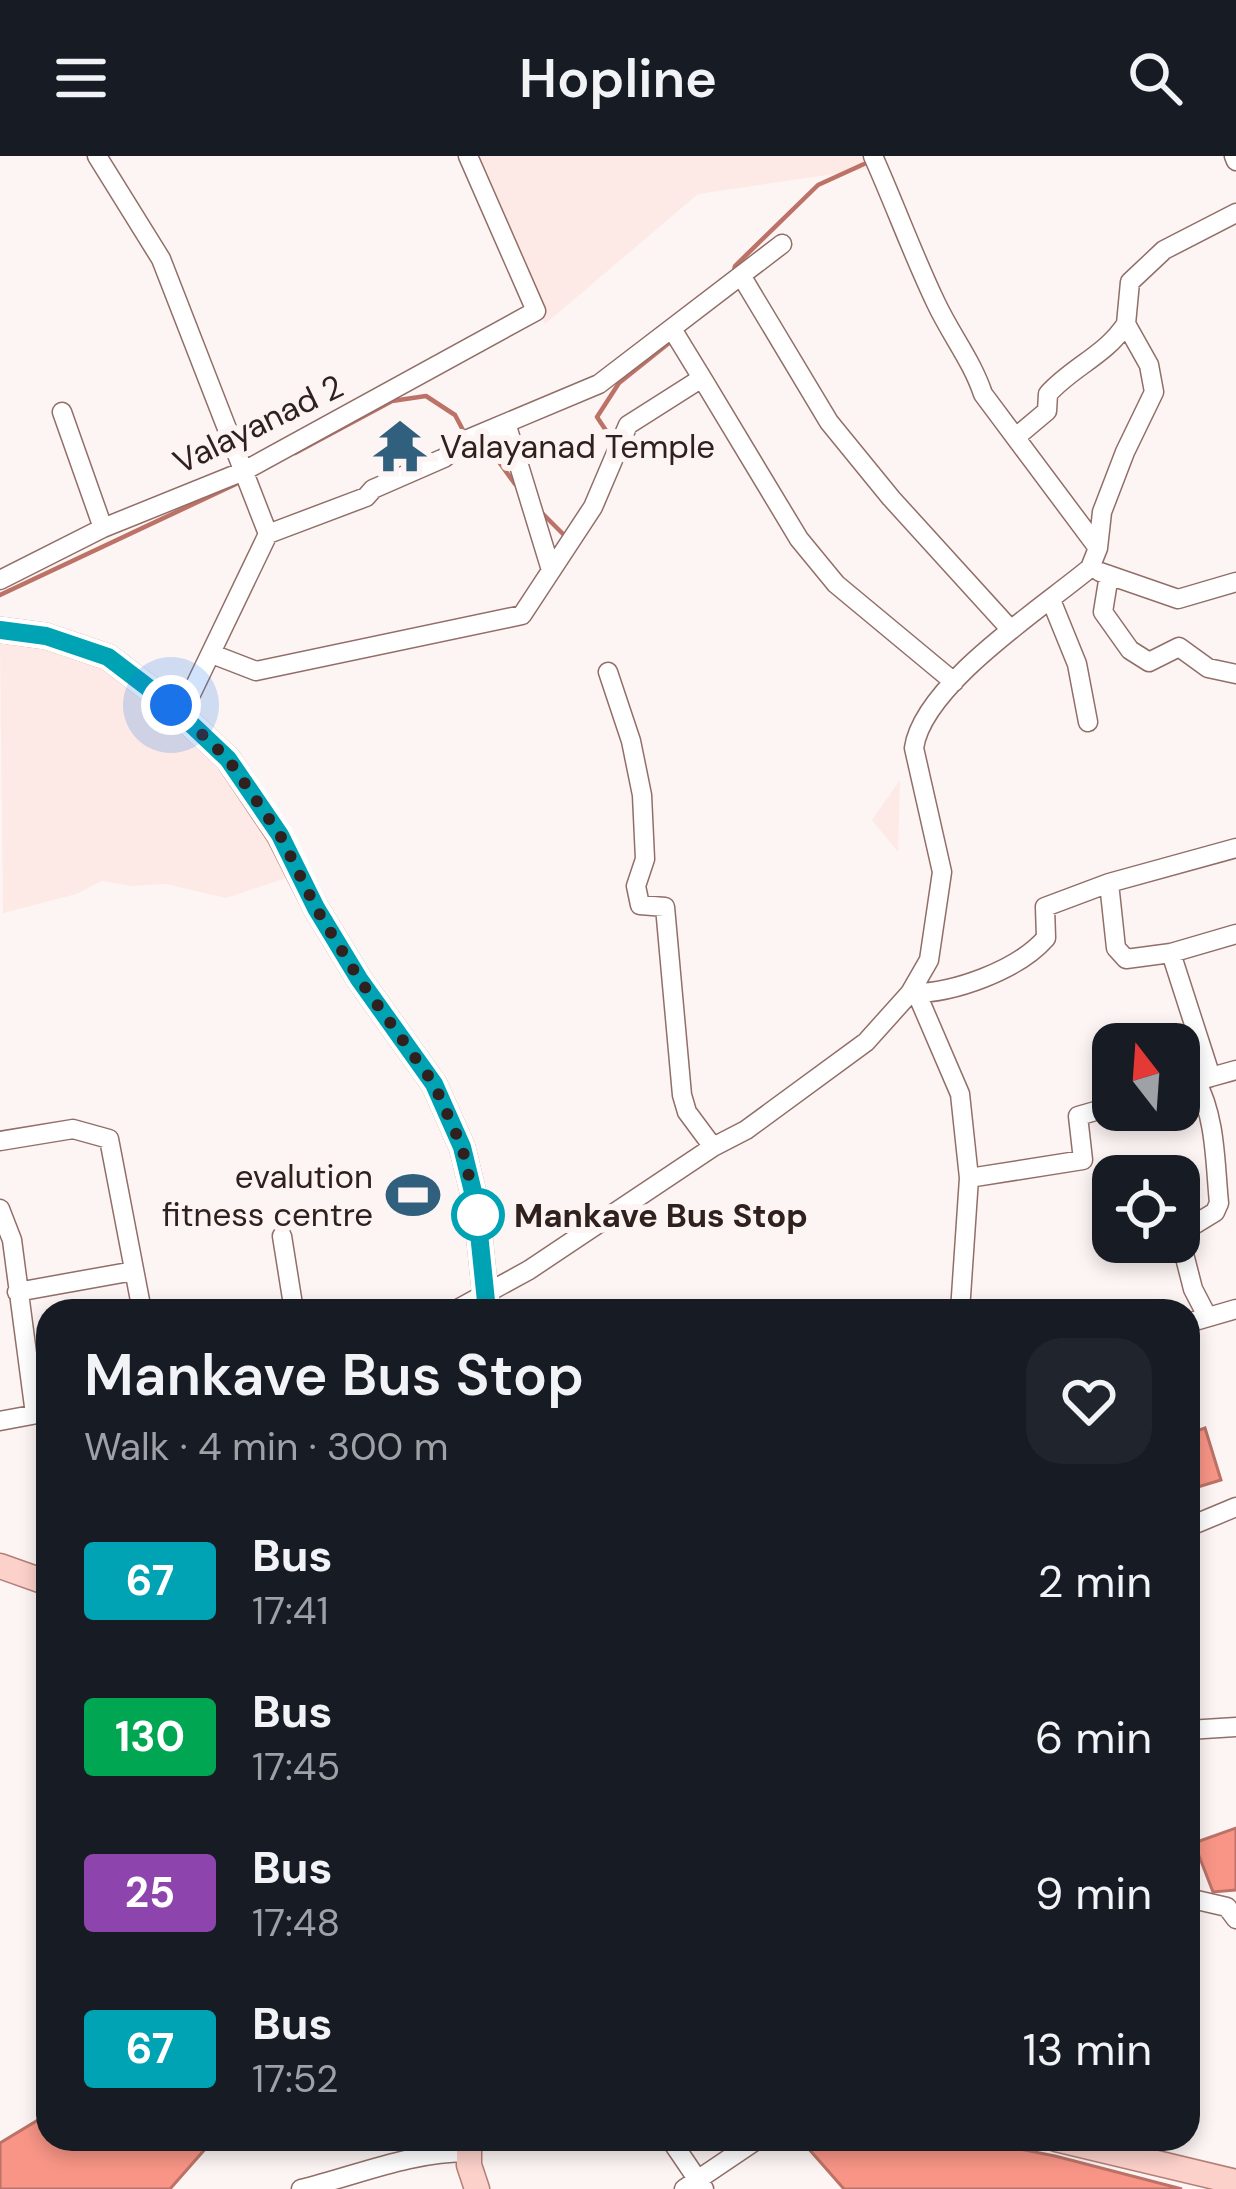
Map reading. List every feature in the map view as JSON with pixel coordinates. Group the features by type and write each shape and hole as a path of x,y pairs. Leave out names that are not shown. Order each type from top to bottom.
{"main road":[{"path":"0,630 46,636 108,657 228,759 280,835 359,979 434,1084 462,1147 472,1185 486,1299"},
{"path":"0,1566 36,1578"},
{"path":"470,2151 477,2189"},
{"path":"1137,2151 1236,2182"}],"street":[{"path":"97,156 161,259 268,534"},
{"name":"Valayanad 2","path":"0,580 103,528 244,471 536,311 468,156"},
{"path":"873,156 934,298 958,346 973,364 983,394 1098,548"},
{"path":"1016,437 1047,411 1048,394 1058,382 1115,342 1126,324 1130,282 1164,250 1236,213"},
{"path":"181,715 268,534 366,496 444,458 469,439 599,384 782,244"},
{"path":"742,277 829,422 890,498 1011,631"},
{"path":"1126,324 1149,365 1154,392 1102,512 1098,548 1103,612 1130,650 1149,662 1180,647 1208,668 1236,674"},
{"path":"672,329 800,539 836,584 954,682"},
{"path":"212,655 256,670 522,615 592,507 628,425 702,377"},
{"path":"62,412 103,528"},
{"path":"506,423 551,570"},
{"path":"493,1299 713,1147 746,1130 866,1042 913,994 929,960 942,872 914,748 916,734 954,682 1051,600 1100,572 1178,599 1236,582"},
{"path":"1051,600 1077,664 1088,722"},
{"path":"608,672 643,795 645,859 637,886 640,904 665,907 682,1095 687,1112 713,1147"},
{"path":"913,994 988,977 1033,953 1046,938 1045,907 1109,883 1236,848"},
{"path":"1109,883 1116,948 1126,959 1171,953 1236,934"},
{"path":"1171,953 1185,1023"},
{"path":"913,994 960,1094 969,1178 961,1299"},
{"path":"1200,1081 1236,1070"},
{"path":"1195,1299 1179,1234 1215,1212 1219,1203 1214,1143 1200,1088"},
{"path":"969,1178 1083,1160 1078,1116 1092,1112"},
{"path":"0,1141 73,1129 109,1139 140,1299"},
{"path":"0,1209 12,1240 36,1388"},
{"path":"282,1236 292,1299"},
{"path":"17,1292 134,1271"},
{"path":"1200,1319 1236,1309"},
{"path":"0,1421 36,1414"},
{"path":"1200,1523 1236,1507"},
{"path":"1200,1729 1236,1727"},
{"path":"1200,1901 1227,1907 1236,1919"},
{"path":"301,2189 442,2151"},
{"path":"676,2151 695,2186 742,2151"}],"shaded area":[{"path":"463,156 861,156 868,169 698,194 545,324"},
{"path":"0,638 91,658 168,710 242,790 289,877 226,898 166,884 102,881 76,894 3,913"},
{"path":"900,780 898,852 872,820"},
{"path":"1205,1428 1221,1480 1200,1486 1200,1430"},
{"path":"1236,1828 1236,1890 1213,1892 1200,1858 1200,1841"},
{"path":"36,2121 36,2151 203,2151 170,2189 0,2189 0,2143"},
{"path":"811,2151 1030,2151 1182,2189 844,2189"}],"waterway":[{"name":"Valayanad 2","path":"733,275 735,266 818,185 864,164"},
{"name":"Valayanad 2","path":"615,444 597,417 619,383 674,339"},
{"name":"Valayanad 2","path":"295,453 392,401 426,396 455,415 464,432"},
{"name":"Valayanad 2","path":"489,437 515,484"},
{"path":"0,595 236,484"},
{"name":"Valayanad 2","path":"539,510 565,536"}],"bus line":[{"name":"67","path":"0,630 46,636 108,657 171,705 228,759 280,835 359,979 434,1084 462,1147 476,1204 487,1299"}],"place":[{"name":"Valayanad Temple","path":"400,446"},
{"name":"evalution fitness centre","path":"413,1195"},
{"name":"Mankave Bus Stop","path":"478,1215"}],"route":[{"path":"171,705 228,759 280,835 359,979 434,1084 462,1147 478,1215"}]}
